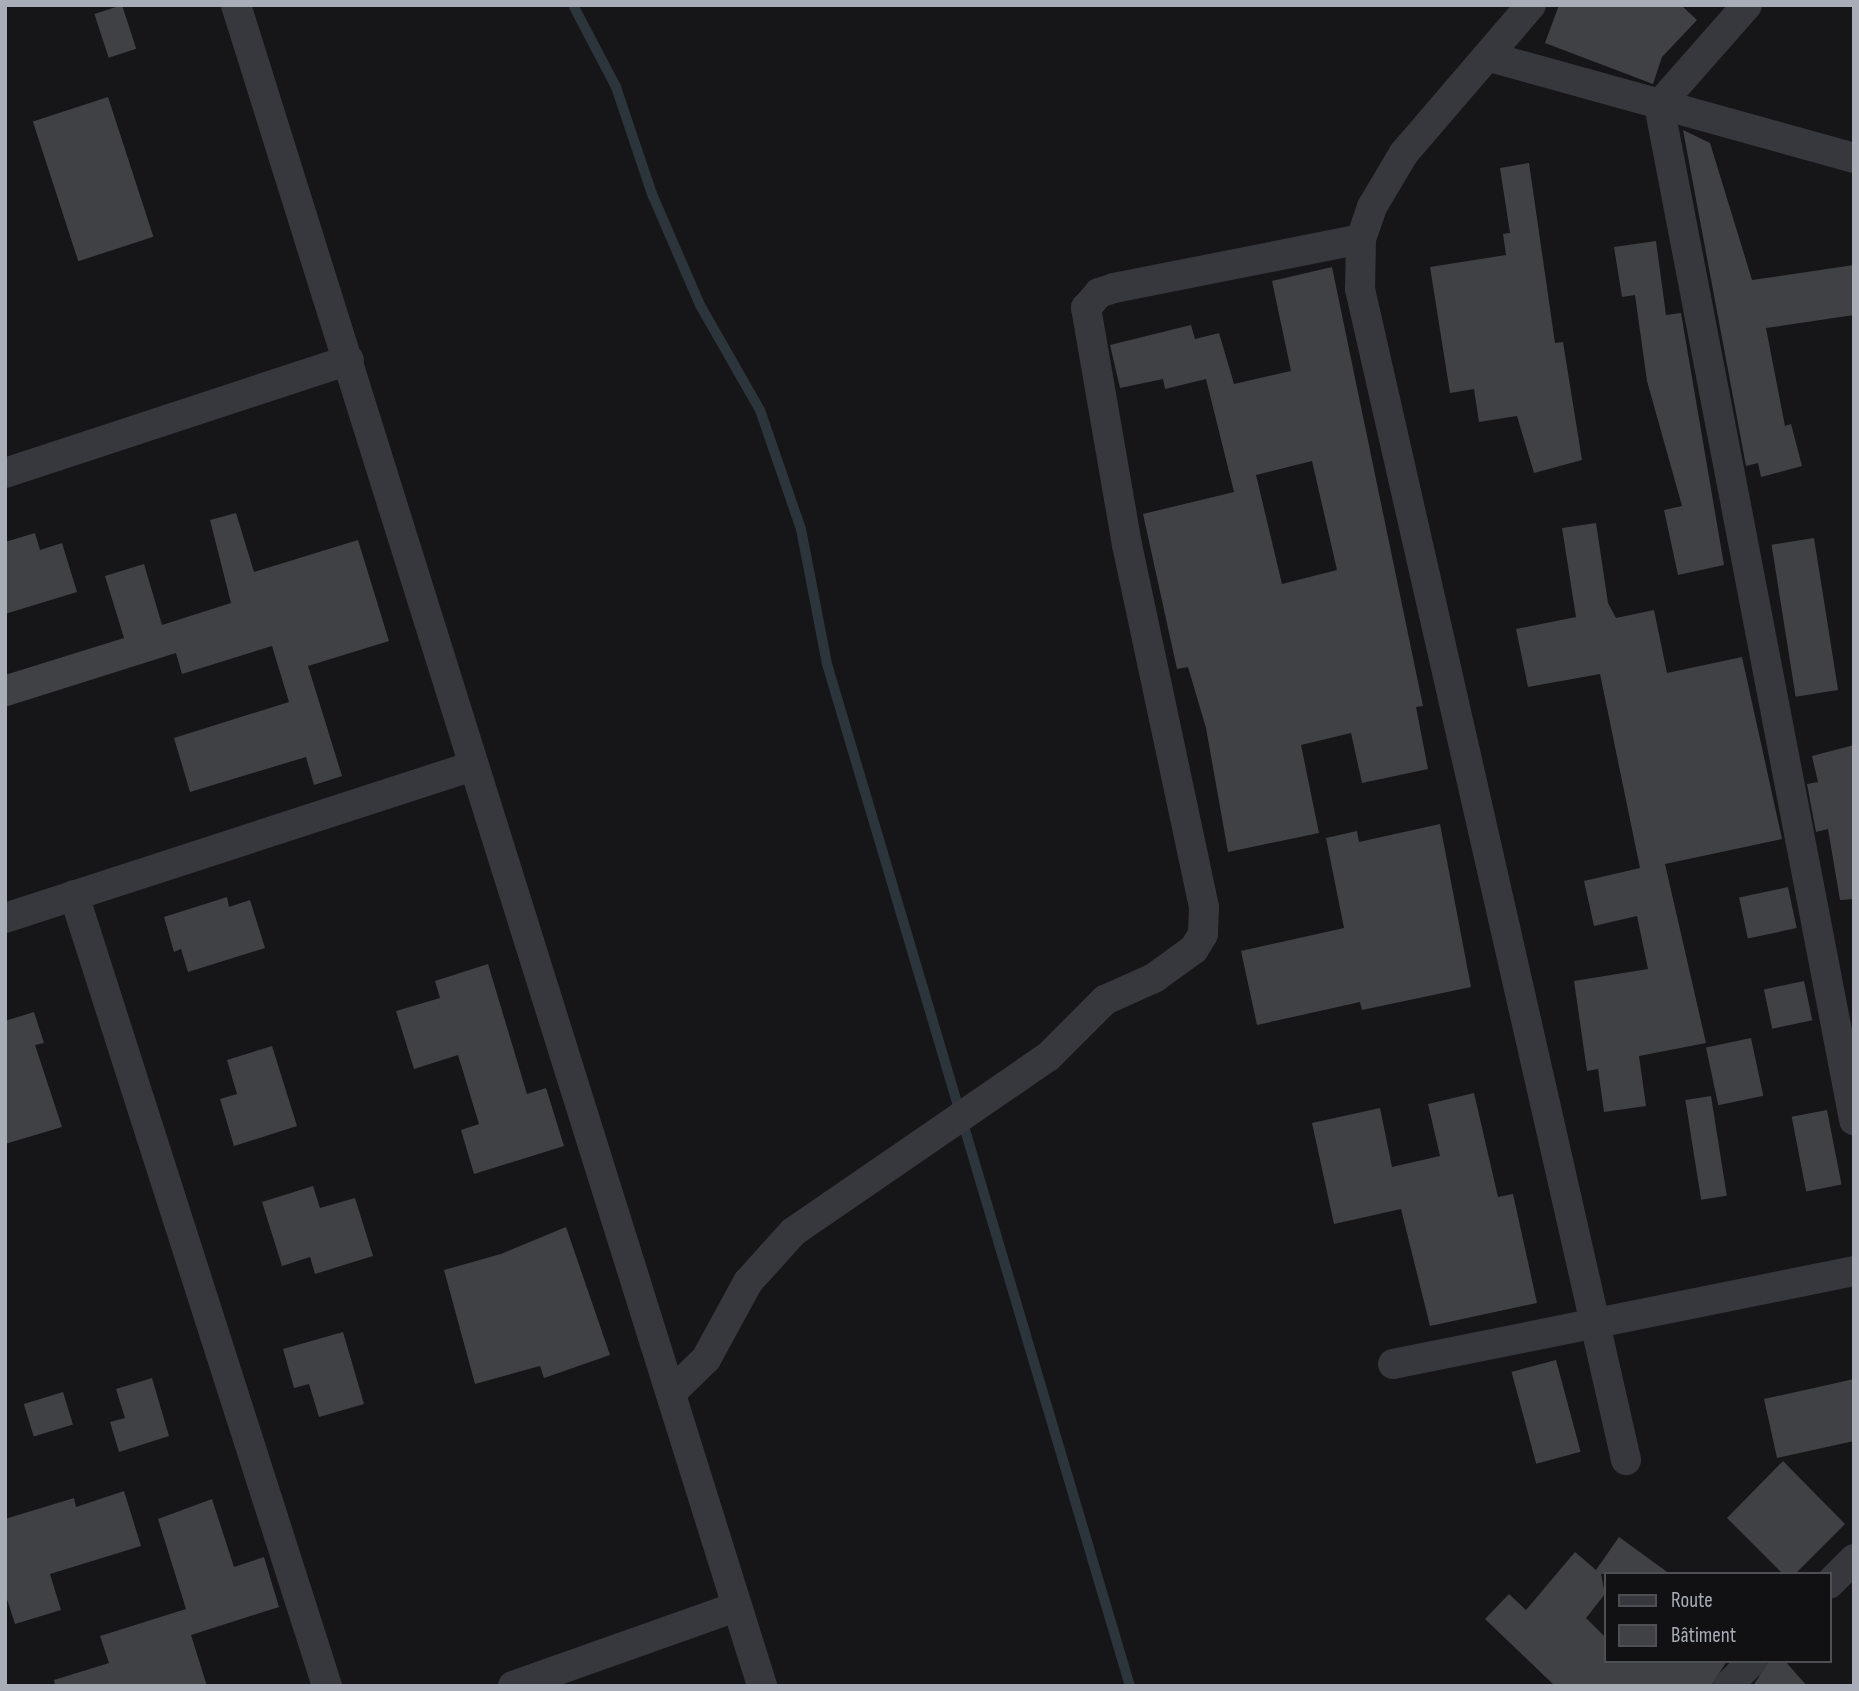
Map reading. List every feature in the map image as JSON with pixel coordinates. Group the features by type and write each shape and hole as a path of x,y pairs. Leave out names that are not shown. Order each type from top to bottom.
{"street":[{"path":"236,5 671,1393 733,1608 762,1686"},
{"path":"1531,5 1490,57 1404,153 1372,207 1361,239 1360,289 1591,1322 1626,1460"},
{"path":"1659,104 1747,5"},
{"path":"1490,57 1854,158"},
{"path":"1659,104 1846,1041 1854,1120"},
{"path":"671,1393 698,1370 748,1282 793,1233 1048,1057 1105,1000 1154,978 1194,949 1203,934 1204,907 1127,545 1086,308 1099,293 1114,288 1361,239"},
{"path":"5,473 349,360"},
{"path":"5,918 473,766"},
{"path":"74,895 327,1686"},
{"path":"1392,1364 1591,1322 1854,1272"},
{"path":"1831,1582 1854,1559"},
{"path":"513,1686 733,1608"},
{"path":"1728,1686 1750,1663"}],"building":[{"path":"122,5 136,49 109,58 94,14"},
{"path":"1559,5 1681,5 1697,20 1662,57 1653,84 1545,43"},
{"path":"108,97 153,237 78,261 33,121"},
{"path":"1683,130 1710,143 1752,280 1854,265 1854,315 1766,328 1785,426 1791,424 1802,466 1761,477 1758,463 1746,466"},
{"path":"1529,163 1555,343 1563,342 1582,460 1534,473 1517,416 1479,422 1474,389 1450,393 1430,267 1506,255 1503,234 1510,233 1500,168"},
{"path":"1656,241 1666,315 1681,313 1724,565 1678,575 1664,510 1682,506 1647,381 1635,295 1622,297 1614,247"},
{"path":"1332,267 1423,706 1416,707 1428,769 1362,783 1351,733 1301,745 1319,833 1228,852 1206,728 1188,667 1177,669 1143,514 1234,492 1206,379 1165,389 1163,379 1120,388 1110,345 1191,325 1195,339 1219,333 1234,384 1291,371 1272,281","holes":["1312,461 1337,570 1282,584 1256,475"]},
{"path":"236,513 254,572 358,540 389,641 308,666 342,776 314,785 306,757 190,792 174,738 289,702 272,646 182,674 176,653 5,707 5,675 124,638 105,576 144,564 162,625 231,603 210,520"},
{"path":"1596,523 1608,603 1616,618 1654,610 1667,673 1742,657 1782,839 1665,864 1706,1043 1639,1056 1646,1106 1604,1112 1598,1069 1587,1071 1574,981 1648,969 1637,916 1594,926 1584,881 1640,868 1600,674 1528,687 1516,629 1576,617 1562,528"},
{"path":"35,533 40,550 62,543 77,592 5,614 5,542"},
{"path":"1814,538 1838,690 1796,697 1772,545"},
{"path":"1854,745 1854,899 1840,900 1828,829 1816,832 1807,784 1818,782 1812,756"},
{"path":"1440,824 1471,987 1362,1010 1360,1002 1257,1025 1241,951 1344,928 1326,838 1357,831 1359,842"},
{"path":"1788,887 1797,928 1748,938 1739,897"},
{"path":"227,897 229,907 250,900 265,948 188,972 181,949 174,952 164,917"},
{"path":"488,964 527,1094 546,1088 564,1146 474,1174 461,1130 479,1124 458,1055 414,1069 396,1011 440,998 435,981"},
{"path":"1804,981 1812,1020 1772,1029 1764,990"},
{"path":"34,1012 44,1043 35,1045 62,1127 5,1144 5,1021"},
{"path":"1751,1038 1763,1096 1718,1105 1706,1048"},
{"path":"272,1046 297,1126 234,1146 220,1099 237,1094 227,1060"},
{"path":"1474,1093 1498,1197 1513,1194 1537,1303 1430,1326 1401,1209 1334,1224 1312,1123 1380,1108 1392,1167 1440,1156 1428,1104"},
{"path":"1711,1096 1727,1196 1701,1200 1685,1100"},
{"path":"1827,1110 1842,1185 1806,1191 1792,1117"},
{"path":"313,1186 320,1208 355,1198 373,1256 315,1274 310,1257 282,1266 262,1202"},
{"path":"566,1227 610,1355 544,1378 540,1366 475,1384 444,1270 501,1254"},
{"path":"343,1332 364,1404 319,1417 309,1384 294,1388 283,1349"},
{"path":"1556,1360 1581,1452 1536,1464 1512,1372"},
{"path":"152,1378 169,1436 119,1452 110,1422 125,1418 116,1389"},
{"path":"1854,1379 1854,1441 1777,1458 1764,1399"},
{"path":"63,1392 73,1425 34,1437 24,1404"},
{"path":"1783,1461 1845,1524 1797,1572 1781,1572 1727,1518"},
{"path":"124,1491 141,1546 50,1574 61,1610 15,1624 5,1593 5,1519 74,1498 76,1507"},
{"path":"212,1499 234,1567 264,1557 279,1607 191,1635 207,1686 55,1686 54,1680 109,1663 100,1636 186,1609 158,1519"},
{"path":"1619,1537 1667,1572 1601,1574 1604,1595 1586,1618 1604,1636 1604,1663 1726,1663 1711,1686 1555,1686 1485,1619 1509,1594 1526,1610 1575,1552 1596,1570"},
{"path":"1768,1663 1787,1663 1807,1686 1753,1686"}],"waterway":[{"path":"573,5 616,87 652,194 700,305 760,410 801,529 827,664 1130,1686"}]}
